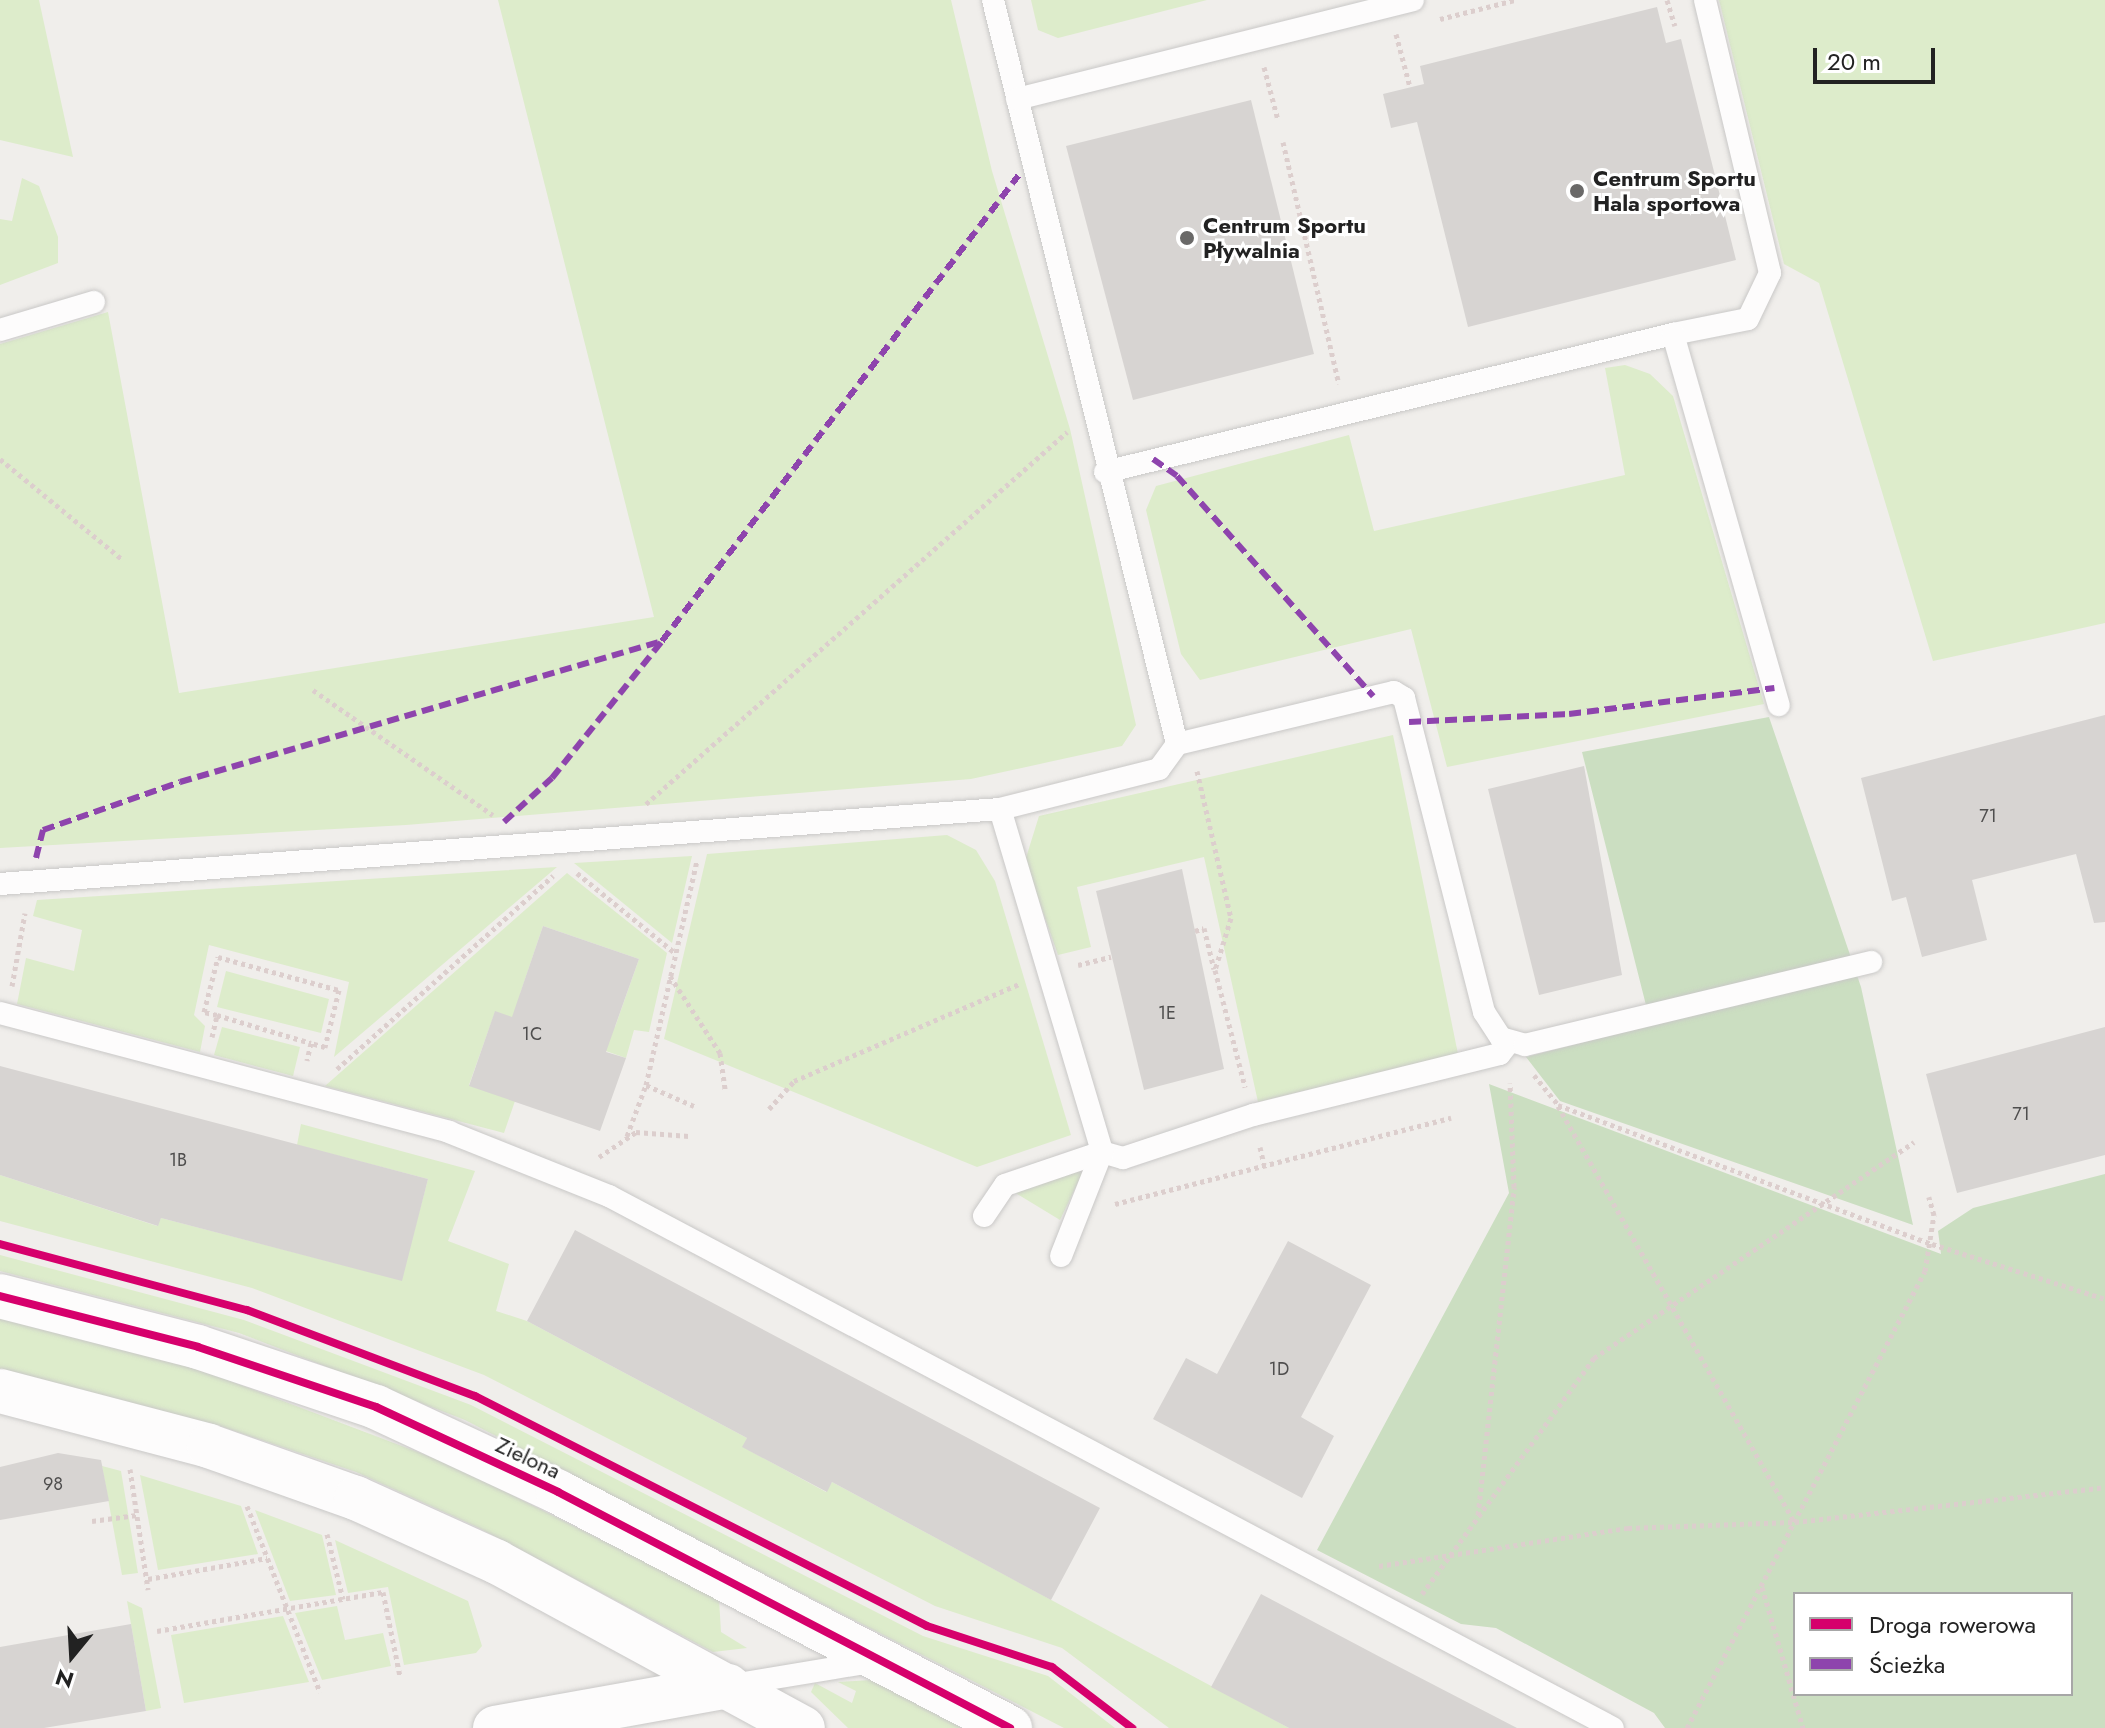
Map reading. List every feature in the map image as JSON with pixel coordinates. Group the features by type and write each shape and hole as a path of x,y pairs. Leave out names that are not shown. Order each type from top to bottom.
{"street":[{"name":"Zielona","path":"0,1296 198,1347 376,1407 558,1492 1010,1728"},
{"path":"0,1391 209,1446 356,1498 497,1562 803,1728"},
{"path":"495,1728 728,1686"}],"lane":[{"path":"993,0 1105,472 1177,744"},
{"path":"1017,99 1413,0"},
{"path":"1105,472 1347,416 1673,334 1748,319 1770,273 1705,0"},
{"path":"0,330 94,302"},
{"path":"1673,334 1779,705"},
{"path":"0,884 703,836 1000,809 1159,769 1177,744 1399,694 1484,1012 1509,1042 1525,1045 1871,962"},
{"path":"1000,809 1102,1152 1081,1213 1061,1256"},
{"path":"4,1014 449,1132 609,1196 1613,1728"},
{"path":"984,1216 1005,1185 1102,1152 1123,1158 1253,1115 1500,1054 1509,1042"},
{"path":"728,1686 885,1662"}],"path":[{"path":"1425,23 1515,0"},
{"path":"1410,27 1395,31 1410,87"},
{"path":"1256,39 1278,120"},
{"path":"1283,142 1347,416"},
{"path":"615,841 629,819 1078,424"},
{"path":"0,459 123,560"},
{"path":"1177,744 1197,769 1231,918 1215,970"},
{"path":"603,1158 626,1137 646,1085 703,836"},
{"path":"304,1094 566,864"},
{"path":"4,1014 31,882"},
{"path":"1195,931 1204,928 1264,1165"},
{"path":"218,957 339,990 325,1047 311,1043 204,1012 218,957"},
{"path":"769,1109 794,1081 1048,972 1111,957"},
{"path":"670,975 720,1053 725,1090"},
{"path":"205,1067 217,1015"},
{"path":"1509,1042 1558,1105 1670,1309 1795,1522"},
{"path":"1478,1516 1514,1187 1509,1042"},
{"path":"304,1094 311,1043"},
{"path":"646,1085 694,1106"},
{"path":"1558,1105 1829,1203 1932,1244 2105,1299"},
{"path":"1081,1213 1451,1118"},
{"path":"626,1137 689,1136"},
{"path":"1405,1617 1594,1358 1829,1203 1914,1142"},
{"path":"1687,1728 1925,1271 1932,1244 1929,1197"},
{"path":"129,1463 148,1590"},
{"path":"1328,1576 1452,1553 1628,1528 1795,1522 2105,1487"},
{"path":"245,1500 320,1692"},
{"path":"92,1521 137,1515"},
{"path":"326,1530 343,1599"},
{"path":"148,1579 267,1558"},
{"path":"1761,1586 1793,1694"},
{"path":"157,1631 383,1592 400,1676"},
{"path":"1794,1696 1803,1728"}],"green space":[{"path":"0,0 39,0 73,157 0,140"},
{"path":"498,0 951,0 992,171 1070,429 1136,725 1122,746 971,779 406,825 0,848 0,344 108,312 179,693 654,617"},
{"path":"1031,0 1207,0 1058,38 1038,30"},
{"path":"1719,0 2105,0 2105,623 1933,661 1819,283 1784,264"},
{"path":"22,178 39,186 58,237 58,263 0,285 0,219 12,221"},
{"path":"1625,365 1650,374 1673,396 1764,704 1447,767 1411,629 1200,680 1181,654 1146,510 1156,486 1349,435 1374,531 1625,475 1605,368"},
{"path":"1769,717 1861,987 1913,1225 1560,1101 1526,1057 1651,1025 1582,752"},
{"path":"1393,735 1458,1054 1258,1102 1204,857 1077,887 1091,947 1058,955 1025,861 1039,816"},
{"path":"947,835 976,850 995,881 1071,1135 977,1167 664,1039 707,854"},
{"path":"692,856 672,943 574,863"},
{"path":"557,867 334,1057 349,982 209,945 194,1015 205,1026 200,1052 17,1004 26,958 74,971 82,930 33,916 37,900"},
{"path":"567,873 667,953 649,1032 634,1030 626,1058 574,1040 615,1027 639,959 543,926 520,994 542,1028 495,1012 469,1085 515,1101 504,1133 325,1086"},
{"path":"226,971 329,999 321,1033 217,1007"},
{"path":"222,1027 300,1047 293,1076 214,1055"},
{"path":"1489,1084 1941,1254 1938,1231 1973,1208 2105,1174 2105,1728 1665,1728 1654,1713 1496,1628 1461,1624 1317,1550 1509,1193"},
{"path":"301,1124 475,1171 448,1241 509,1264 496,1311 527,1321 747,1438 743,1447 826,1492 832,1482 1289,1728 1169,1728 1062,1648 935,1606 484,1375 252,1288 0,1221 0,1175 157,1226 161,1218 401,1280 428,1179 297,1145"},
{"path":"1076,1169 1082,1174 1060,1220 1014,1192"},
{"path":"0,1255 244,1320 471,1405 923,1636 1048,1676 1115,1728 1064,1728 465,1420 239,1333 0,1271"},
{"path":"0,1317 193,1367 452,1465 719,1599 721,1632 747,1648 713,1652 479,1528 356,1472 220,1426 0,1369"},
{"path":"102,1466 121,1471 138,1573 122,1575"},
{"path":"140,1475 241,1506 258,1554 158,1570"},
{"path":"255,1510 322,1535 336,1595 290,1601"},
{"path":"335,1540 468,1601 482,1646 476,1653 404,1665 388,1587 348,1593"},
{"path":"127,1601 142,1608 161,1708 146,1711"},
{"path":"337,1606 345,1640 383,1633 391,1666 322,1680 295,1613"},
{"path":"283,1616 309,1682 184,1703 171,1635"},
{"path":"871,1680 962,1728 848,1728 811,1692 815,1683 852,1703 856,1691 838,1682"}],"building":[{"name":"Centrum Sportu Hala sportowa","path":"1657,7 1666,43 1681,39 1736,260 1468,327 1417,122 1391,128 1383,94 1424,84 1420,66"},
{"name":"Centrum Sportu Pływalnia","path":"1251,100 1314,354 1133,400 1066,146"},
{"path":"2105,715 2105,922 2094,923 2076,854 1972,880 1987,940 1922,957 1906,897 1892,901 1861,778"},
{"path":"1584,766 1622,975 1539,995 1488,789"},
{"path":"1182,869 1224,1069 1144,1090 1096,891"},
{"path":"543,926 639,959 606,1052 626,1058 600,1131 469,1086 495,1011 512,1017"},
{"path":"2105,1027 2105,1155 1957,1193 1926,1074"},
{"path":"0,1066 428,1179 402,1281 161,1218 158,1226 0,1175"},
{"path":"575,1230 1100,1508 1051,1600 832,1482 827,1492 742,1447 747,1438 527,1321"},
{"path":"1288,1241 1371,1285 1301,1417 1334,1436 1302,1498 1153,1419 1186,1358 1217,1374"},
{"path":"58,1453 101,1460 109,1501 0,1520 0,1467"},
{"path":"1261,1594 1517,1728 1289,1728 1211,1687"},
{"path":"131,1624 146,1711 44,1728 0,1728 0,1647"}],"marked path":[{"path":"504,822 552,778 662,641 1018,176"},
{"path":"1153,459 1177,476 1373,696"},
{"path":"36,858 43,830 180,782 662,641"},
{"path":"1409,722 1569,714 1774,688"}],"cycle path":[{"path":"0,1244 247,1310 475,1396 927,1626 1052,1667 1132,1728"},
{"path":"0,1296 198,1347 376,1407 558,1492 1010,1728"}],"place":[{"name":"Centrum Sportu Hala sportowa","path":"1577,191"},
{"name":"Centrum Sportu Pływalnia","path":"1187,238"}]}
